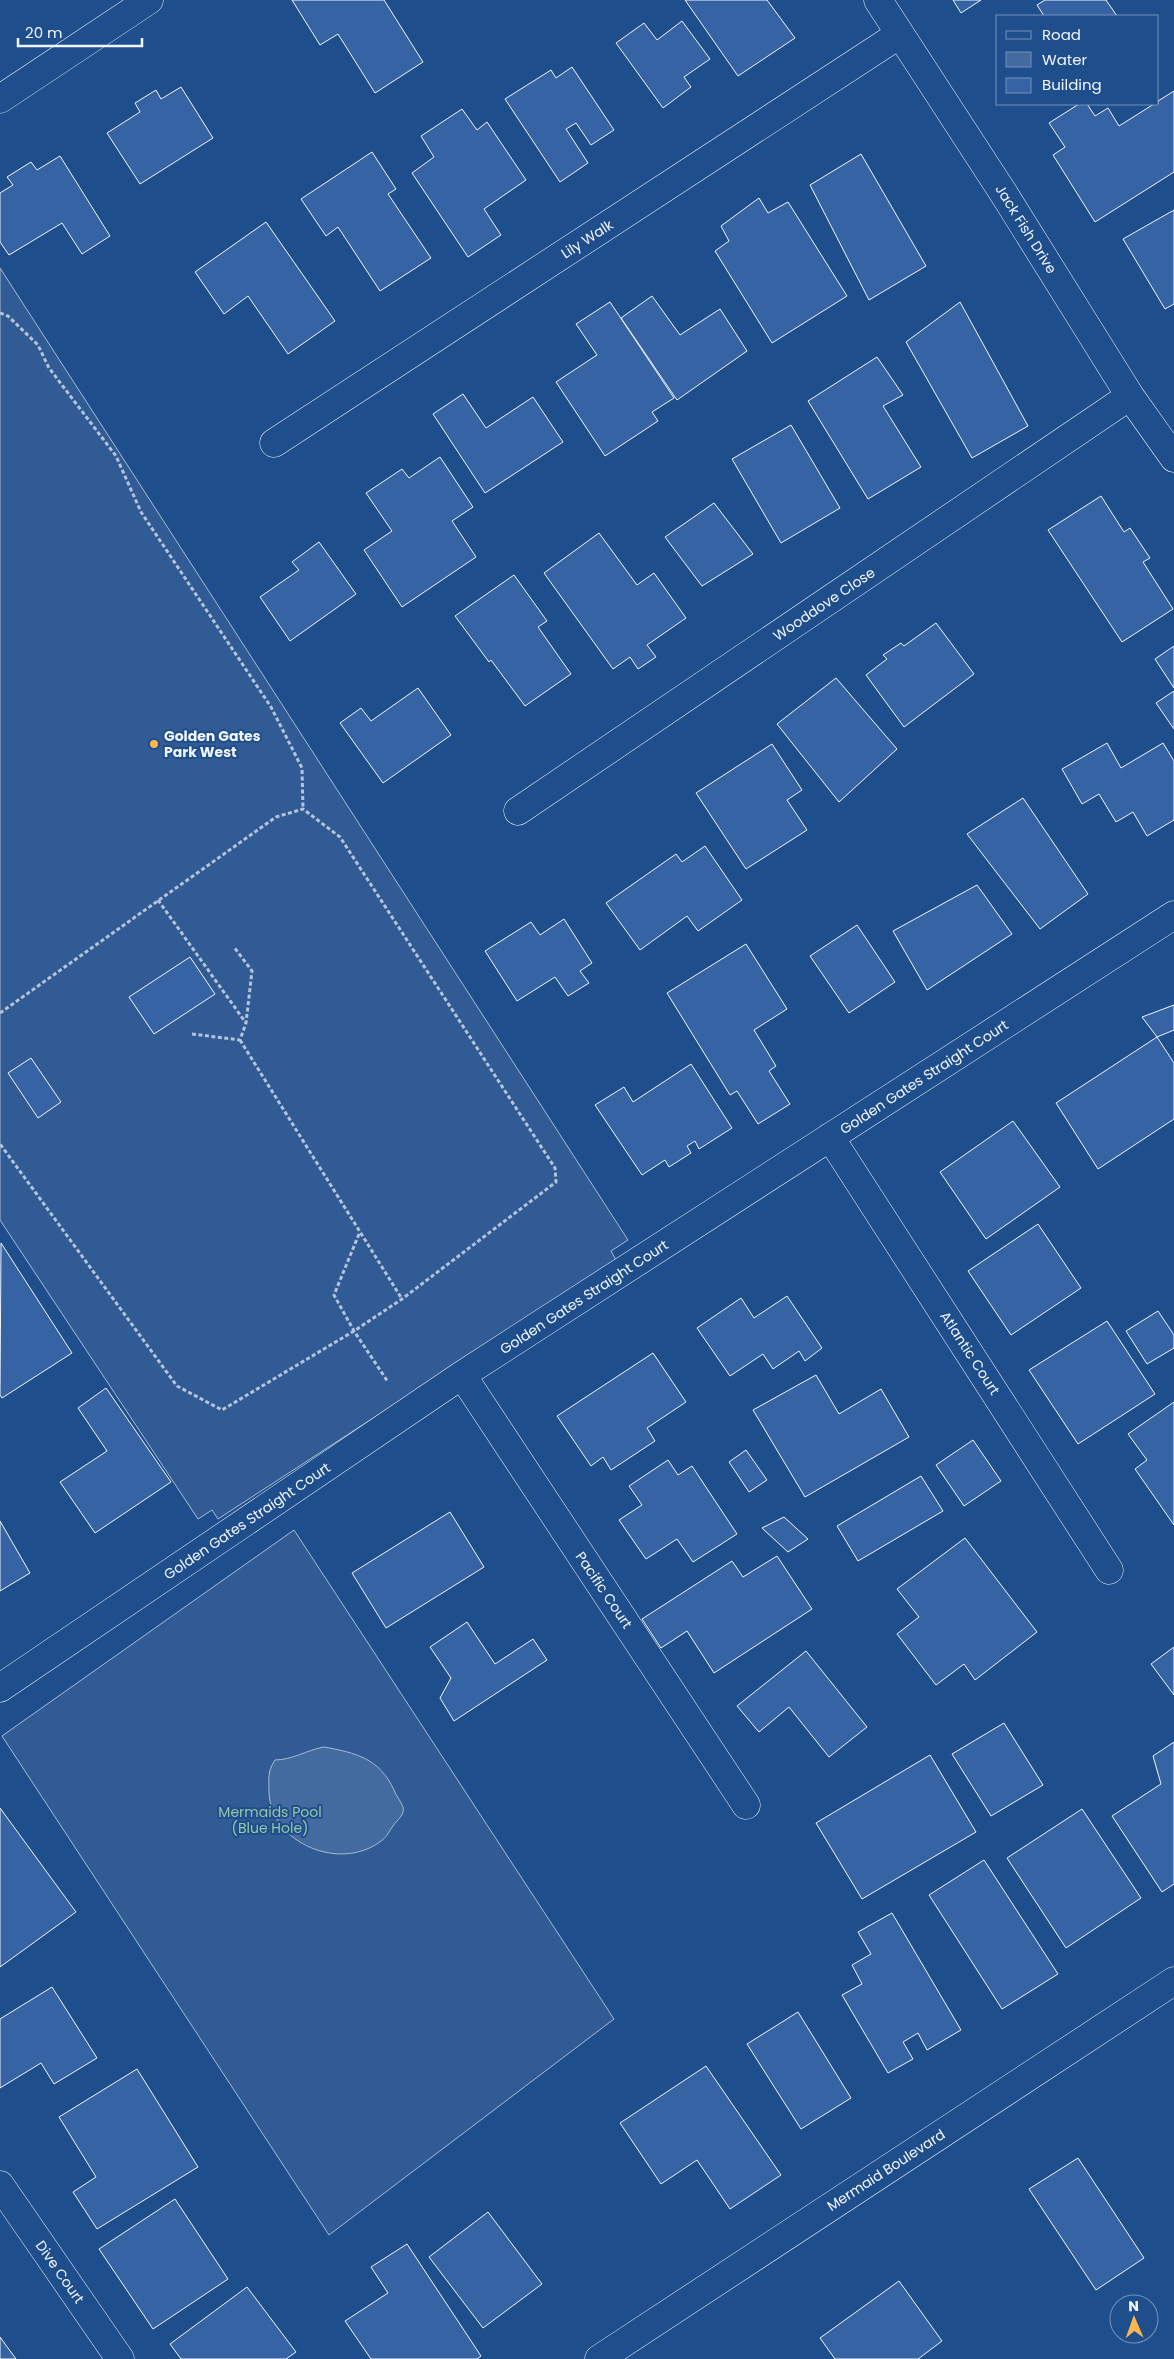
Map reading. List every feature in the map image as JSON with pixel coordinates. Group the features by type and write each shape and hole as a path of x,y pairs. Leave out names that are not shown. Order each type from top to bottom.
{"street":[{"path":"0,99 149,0"},
{"name":"Jack Fish Drive","path":"878,0 1004,194 1130,396 1174,458"},
{"name":"Lily Walk","path":"274,443 900,34"},
{"name":"Wooddove Close","path":"518,811 1130,396"},
{"name":"Golden Gates Straight Court","path":"0,1688 462,1375 1174,915"},
{"name":"Atlantic Court","path":"830,1137 1109,1570"},
{"name":"Pacific Court","path":"462,1375 746,1805"},
{"name":"Mermaid Boulevard","path":"599,2359 1174,1981"},
{"name":"Dive Court","path":"0,2185 120,2359"}],"path":[{"path":"0,313 8,316 38,345 50,368 116,456 140,512 271,707 302,768 303,809"},
{"path":"0,1013 276,817 303,809"},
{"path":"0,1144 177,1386 222,1410 354,1331 402,1299 556,1182 554,1168 340,837 303,809"},
{"path":"158,900 246,1023"},
{"path":"234,947 252,971 246,1023 240,1040"},
{"path":"192,1034 240,1040"},
{"path":"240,1040 402,1299"},
{"path":"359,1233 334,1296 354,1331 408,1412"}],"shaded area":[{"name":"Golden Gates Park West","path":"0,268 628,1240 611,1251 616,1260 218,1519 212,1510 198,1519 0,1220"},
{"name":"Mermaids Pool (Blue Hole)","path":"294,1530 614,2019 329,2235 2,1736"}],"water":[{"path":"324,1747 356,1755 374,1764 388,1779 403,1807 402,1815 385,1838 365,1850 347,1854 329,1853 311,1848 295,1839 282,1826 273,1810 269,1792 269,1779 275,1760 281,1760"}],"building":[{"path":"292,0 384,0 423,62 375,93 338,34 320,45"},
{"path":"685,0 767,0 795,38 738,76"},
{"path":"953,0 981,0 961,13"},
{"path":"1045,0 1106,0 1116,15 1043,15 1037,5"},
{"path":"682,21 710,59 684,77 691,87 663,108 616,43 644,23 657,40"},
{"path":"572,67 614,130 591,145 576,123 566,129 588,163 560,182 505,99 551,70 556,78"},
{"path":"181,87 213,138 140,184 107,133 140,112 135,103 156,90 161,99"},
{"path":"1174,91 1174,172 1095,222 1053,155 1065,147 1049,123 1077,105 1088,105 1095,116 1108,108 1119,126 1152,105 1159,105 1159,100"},
{"path":"462,109 477,130 487,122 526,180 484,209 501,235 468,257 412,173 434,157 421,136"},
{"path":"372,152 396,189 388,194 431,258 380,291 338,227 326,236 301,199"},
{"path":"861,154 926,266 869,300 810,185"},
{"path":"60,156 110,236 82,254 62,223 9,255 0,242 0,193 13,185 7,177 31,162 37,170"},
{"path":"759,198 768,213 788,202 847,296 772,343 715,251 729,241 721,226"},
{"path":"1174,210 1174,304 1165,309 1123,239"},
{"path":"266,222 335,321 288,354 248,296 224,314 195,272"},
{"path":"652,296 680,335 720,309 747,351 677,400 621,318"},
{"path":"610,302 674,398 652,412 658,421 605,456 556,382 597,355 576,324"},
{"path":"960,302 1028,426 972,458 906,342"},
{"path":"877,357 903,395 883,406 921,467 868,499 808,401"},
{"path":"463,394 486,428 533,397 563,442 485,493 433,414"},
{"path":"791,425 840,508 781,543 732,459"},
{"path":"440,457 473,507 452,521 476,557 402,607 364,550 392,531 366,493 402,469 409,478"},
{"path":"1101,496 1124,532 1130,528 1150,558 1143,562 1173,609 1122,642 1048,530"},
{"path":"714,503 753,554 702,586 665,537"},
{"path":"599,533 637,585 654,573 686,618 647,645 656,657 638,669 630,657 613,669 544,573"},
{"path":"319,542 356,594 290,641 260,597 299,570 292,562"},
{"path":"514,575 547,621 538,627 571,674 525,706 455,616"},
{"path":"936,623 974,674 904,727 866,675 887,659 883,655 901,643 904,646"},
{"path":"1174,646 1174,688 1155,659"},
{"path":"836,678 897,749 839,802 777,724"},
{"path":"418,688 451,735 383,783 340,723 361,708 371,721"},
{"path":"1174,691 1174,729 1156,703"},
{"path":"1107,743 1121,768 1163,743 1174,761 1174,820 1147,836 1133,812 1116,822 1099,794 1082,804 1062,769"},
{"path":"772,744 802,790 787,800 807,830 746,869 696,793"},
{"path":"1023,798 1088,894 1040,929 967,834"},
{"path":"705,846 742,900 698,931 687,916 640,950 606,903 676,854 682,862"},
{"path":"977,885 1012,934 927,990 893,931"},
{"path":"564,919 592,963 580,971 589,983 568,996 555,977 517,1001 485,951 531,922 540,935"},
{"path":"857,925 895,982 849,1013 810,956"},
{"path":"746,944 787,1009 754,1030 776,1066 769,1071 790,1104 758,1124 737,1091 730,1095 667,993"},
{"path":"190,957 215,994 154,1034 129,997"},
{"path":"1174,1005 1174,1030 1157,1037 1142,1017"},
{"path":"1157,1037 1174,1063 1174,1119 1098,1169 1056,1103"},
{"path":"31,1058 61,1102 38,1118 8,1073"},
{"path":"691,1064 732,1128 699,1149 695,1141 687,1146 691,1153 669,1167 665,1160 642,1175 595,1105 624,1087 633,1102"},
{"path":"1013,1121 1060,1187 986,1239 940,1172"},
{"path":"1038,1224 1081,1288 1011,1335 968,1271"},
{"path":"1,1243 72,1353 2,1398 0,1395"},
{"path":"787,1296 822,1348 805,1361 799,1351 773,1369 763,1354 730,1376 697,1328 741,1298 754,1318"},
{"path":"1158,1311 1174,1335 1174,1348 1147,1364 1126,1331"},
{"path":"1107,1321 1155,1394 1078,1444 1029,1370"},
{"path":"653,1353 686,1402 647,1428 655,1441 611,1470 603,1457 591,1466 557,1416"},
{"path":"816,1375 839,1414 881,1389 909,1437 805,1497 753,1410"},
{"path":"106,1388 171,1482 95,1533 60,1482 107,1451 78,1408"},
{"path":"1174,1402 1174,1525 1135,1469 1147,1460 1128,1434"},
{"path":"973,1440 1001,1481 964,1506 936,1465"},
{"path":"746,1450 767,1480 749,1492 729,1462"},
{"path":"668,1460 678,1475 692,1466 737,1534 693,1562 677,1539 646,1559 619,1520 642,1505 629,1486"},
{"path":"921,1476 943,1511 858,1561 837,1526"},
{"path":"450,1512 484,1567 386,1628 352,1573"},
{"path":"784,1517 808,1539 788,1552 762,1528"},
{"path":"0,1521 30,1573 0,1591"},
{"path":"965,1538 1037,1632 975,1680 964,1664 936,1685 897,1634 919,1617 897,1589"},
{"path":"777,1556 812,1609 714,1673 687,1631 661,1648 642,1619 732,1561 743,1577"},
{"path":"467,1622 495,1664 533,1639 547,1660 454,1721 440,1698 451,1678 430,1647"},
{"path":"1174,1647 1174,1695 1151,1664"},
{"path":"806,1651 867,1727 829,1757 789,1707 759,1732 737,1706"},
{"path":"1004,1723 1043,1785 991,1816 952,1754"},
{"path":"1174,1742 1174,1884 1162,1892 1112,1816 1161,1784 1153,1756"},
{"path":"930,1755 976,1832 862,1899 816,1823"},
{"path":"0,1808 76,1912 0,1967"},
{"path":"1082,1809 1141,1898 1066,1948 1007,1858"},
{"path":"984,1860 1058,1974 1002,2009 929,1895"},
{"path":"892,1913 961,2030 927,2050 918,2033 903,2042 913,2059 888,2073 842,1995 862,1984 852,1965 871,1954 858,1932"},
{"path":"52,1987 97,2058 54,2084 41,2063 0,2088 0,2019"},
{"path":"798,2012 851,2098 801,2129 747,2044"},
{"path":"706,2066 781,2175 730,2209 697,2160 661,2184 620,2123"},
{"path":"137,2069 198,2167 97,2229 73,2192 96,2177 59,2117"},
{"path":"1078,2158 1144,2258 1096,2290 1029,2189"},
{"path":"175,2199 228,2279 153,2329 99,2249"},
{"path":"488,2212 542,2284 483,2328 429,2257"},
{"path":"407,2244 481,2356 477,2359 371,2359 345,2321 388,2293 371,2267"},
{"path":"899,2281 942,2341 918,2359 835,2359 820,2338"},
{"path":"247,2287 296,2352 286,2359 181,2359 170,2344"},
{"path":"0,2337 16,2359 0,2359"}],"place":[{"name":"Golden Gates Park West","path":"154,744"}]}
